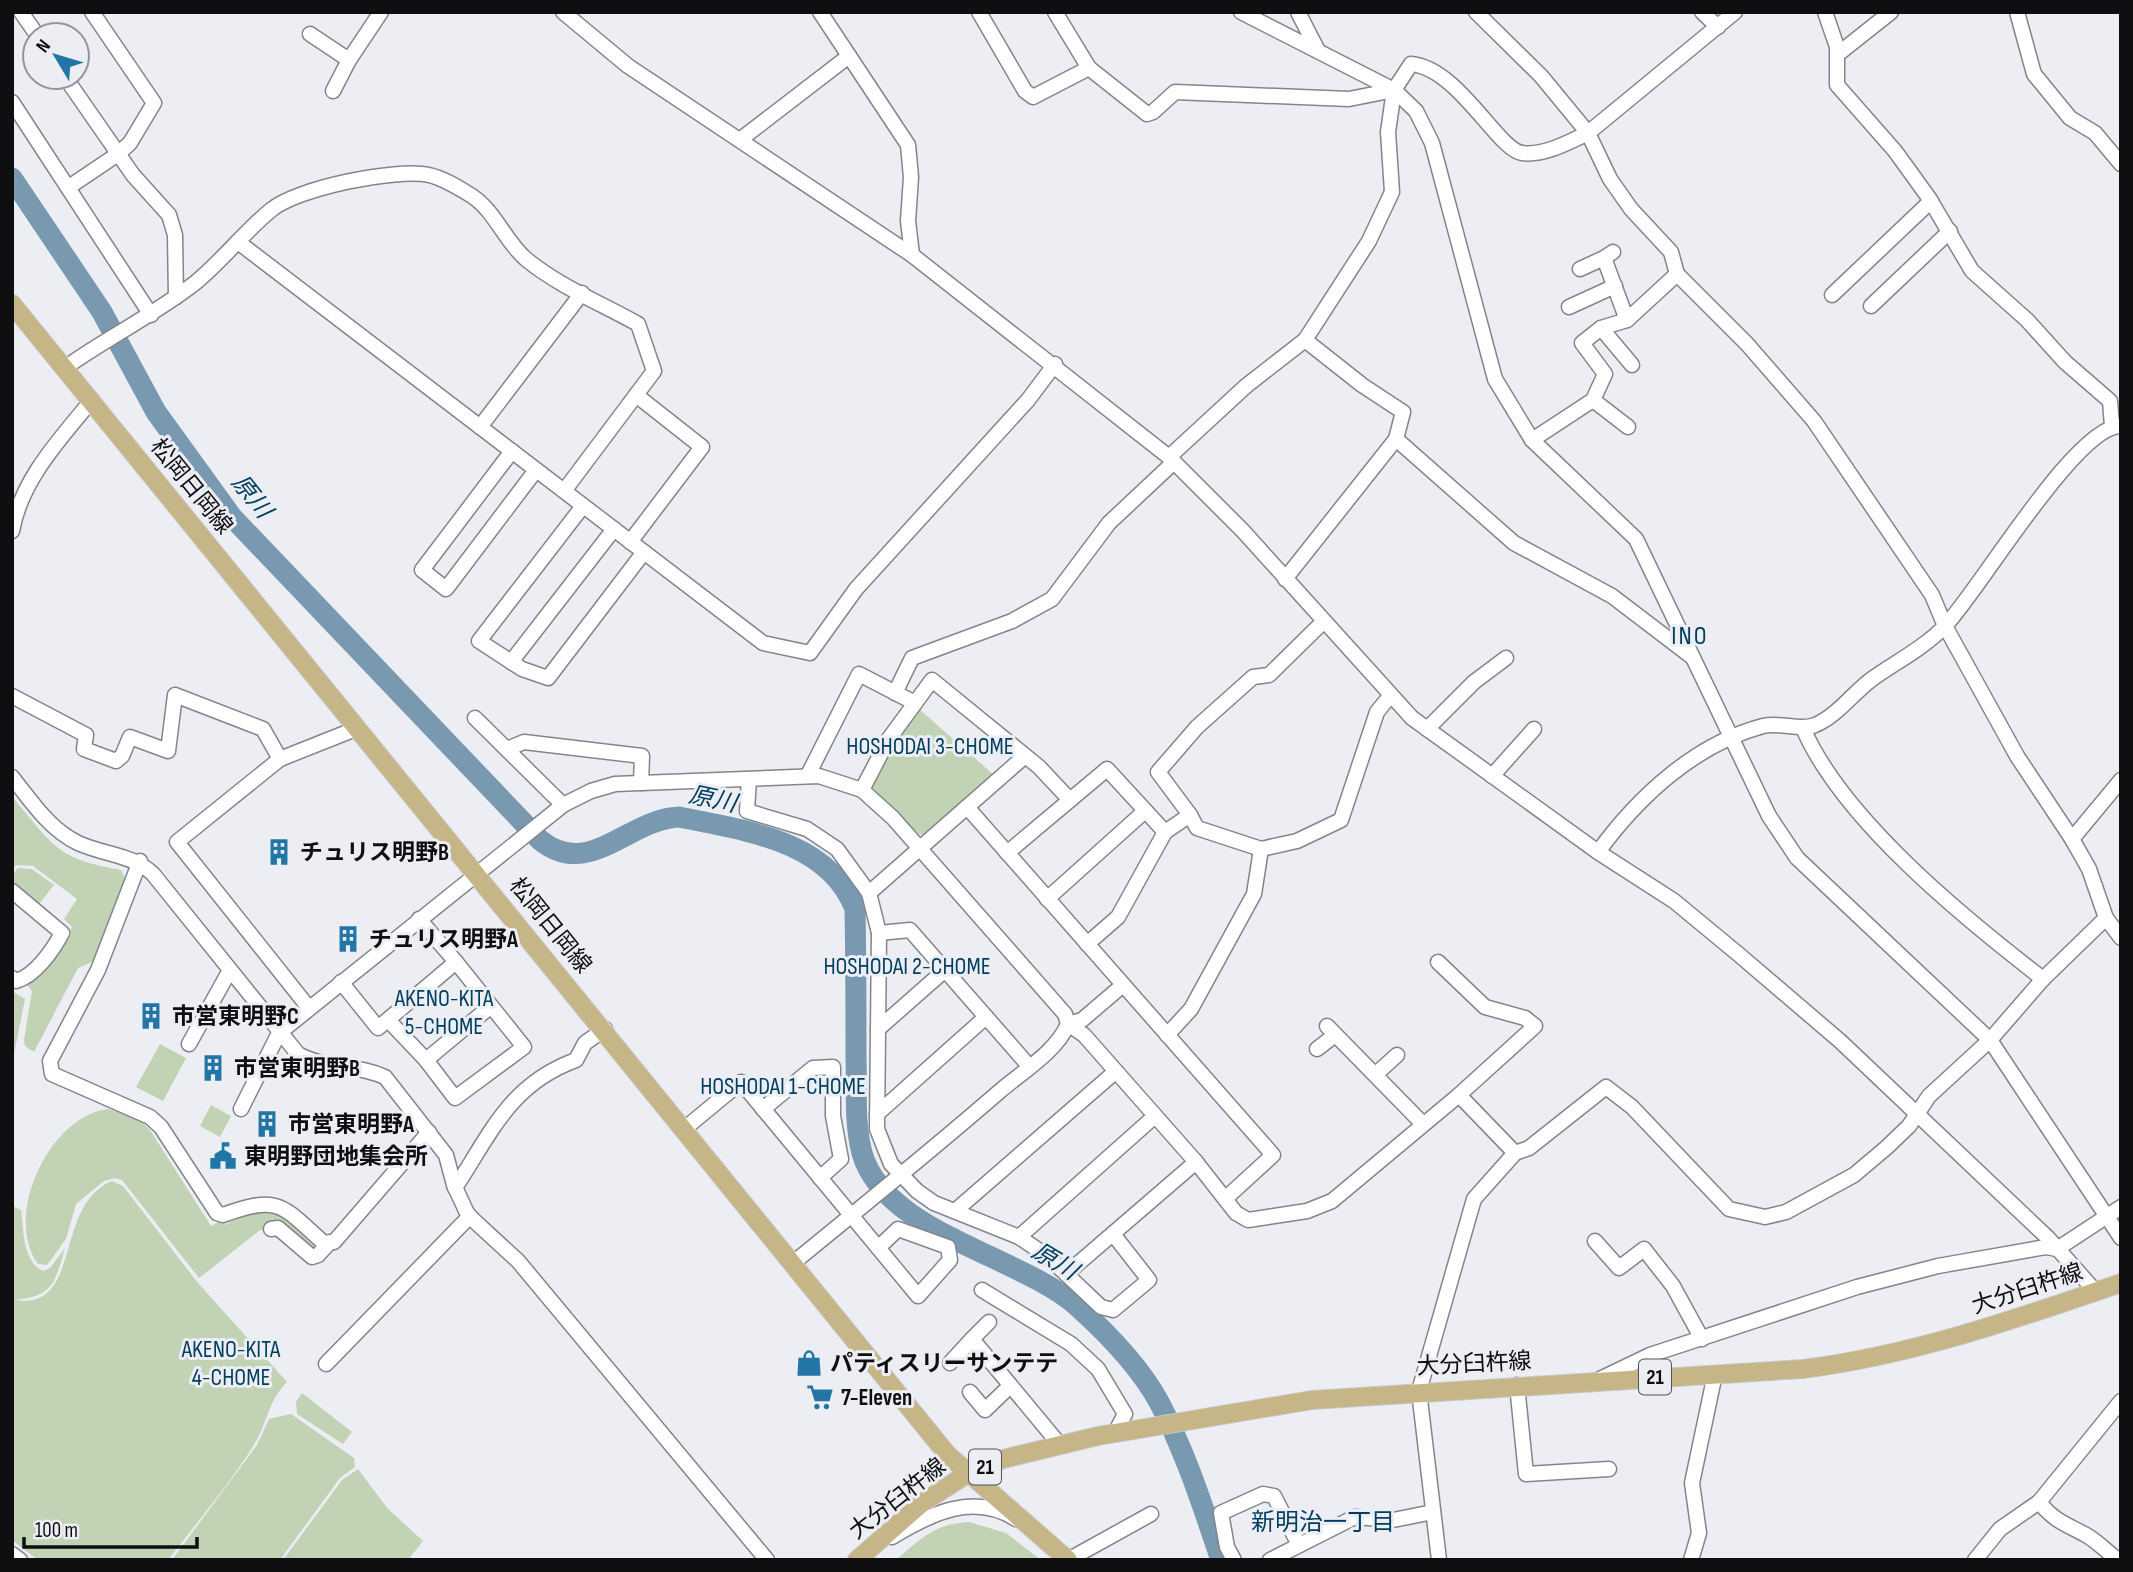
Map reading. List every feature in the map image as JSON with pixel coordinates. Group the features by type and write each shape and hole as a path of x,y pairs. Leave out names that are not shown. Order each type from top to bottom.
{"main road":[{"name":"松岡日岡線","path":"12,304 604,1029 683,1130 967,1474 1068,1560"},
{"name":"大分臼杵線","path":"858,1559 922,1503 967,1474 1003,1459 1060,1445 1312,1399 1803,1369 1866,1361 1912,1350 2121,1283"}],"street":[{"path":"69,187 130,143 154,103 92,12"},
{"path":"333,91 349,60 381,12"},
{"path":"563,12 628,66 912,255 1172,459 1243,531 1390,696 1427,729 1598,852 1674,901 1737,953 1840,1041 2085,1276 2096,1292"},
{"path":"820,12 908,145 911,177 908,221 912,255"},
{"path":"979,12 1028,95 1039,96 1089,68"},
{"path":"1055,12 1089,68 1147,114 1153,112 1175,92 1349,99 1394,90"},
{"path":"1241,12 1394,90 1416,111 1432,143 1495,379 1532,440 1636,539 1769,816 1797,858 1990,1040 2121,1238"},
{"path":"1298,12 1318,51"},
{"path":"1476,12 1541,76 1588,133 1610,179 1631,209 1671,252 1677,274 1748,344 1814,421 1932,595 1945,626 2017,756 2089,869 2106,918 2121,938"},
{"path":"1702,12 1718,27"},
{"path":"895,693 912,658 1012,621 1052,599 1109,523 1246,386 1305,340 1368,240 1392,192 1388,132 1394,90 1411,64 1422,65 1462,94 1510,147 1520,153 1561,146 1588,133 1735,12"},
{"path":"1598,852 1625,814 1663,779 1733,737 1765,726 1791,724 1803,728 1816,725 1872,679 1945,626 2081,450 2116,426 2110,401 2065,362 2027,320 1972,271 1931,201 1895,151 1837,85 1838,54 1835,33 1825,12"},
{"path":"1838,54 1891,12"},
{"path":"2017,12 2034,74 2070,118 2095,133 2121,164"},
{"path":"310,34 349,60"},
{"path":"741,139 849,56"},
{"path":"75,91 118,154 169,215 175,235 176,296"},
{"path":"12,102 151,315"},
{"path":"66,367 103,341 151,315 196,282 272,209 296,193 388,176 427,175 472,196 485,207 528,261 638,324 654,371 564,491"},
{"path":"1832,295 1931,201"},
{"path":"1871,306 1950,231"},
{"path":"238,242 763,643 810,653 856,589 1028,400 1055,365"},
{"path":"1580,269 1609,255 1615,286 1627,320"},
{"path":"1532,440 1593,400 1605,374 1582,343 1601,328 1627,320 1677,274"},
{"path":"1569,307 1615,286"},
{"path":"480,427 582,293"},
{"path":"1601,328 1632,365"},
{"path":"1285,579 1396,439 1403,412 1362,385 1305,340"},
{"path":"630,542 702,447 636,395"},
{"path":"12,531 35,472 92,400"},
{"path":"1593,400 1628,427"},
{"path":"1396,439 1514,543 1612,596 1695,660"},
{"path":"512,451 422,570 446,589 537,470"},
{"path":"583,506 479,641 511,662 548,678 644,552"},
{"path":"511,662 614,529"},
{"path":"1323,622 1269,675 1253,677 1206,719 1158,772 1197,828 1261,849 1297,841 1341,820 1377,712 1390,696"},
{"path":"1427,729 1474,682 1506,658"},
{"path":"808,775 859,674 915,703"},
{"path":"862,790 888,740 932,680 1025,756 1070,800"},
{"path":"12,696 86,734 84,749 113,760 122,757 130,737 168,751 175,695 263,729 280,759"},
{"path":"475,718 563,805"},
{"path":"309,1008 177,842 280,759 358,728"},
{"path":"1803,728 1835,787 1957,909 2043,979"},
{"path":"1492,776 1534,729"},
{"path":"507,750 524,741 642,756 641,783"},
{"path":"869,893 1025,756"},
{"path":"1007,853 1107,769 1165,832"},
{"path":"241,1108 279,1033 563,805 591,791 615,784 808,775 837,780 862,790 920,848 1065,1014 1068,1024 1084,1035 1196,1162 1236,1213 1248,1220 1307,1211 1332,1201 1459,1095 1535,1026 1525,1018 1485,1007 1438,962"},
{"path":"12,777 42,815 75,842 140,862 298,1054 311,1061 374,1072 385,1077 446,1155 455,1188 470,1216 518,1261 767,1560"},
{"path":"749,779 747,811 807,829 827,842 836,849 869,893 879,933 877,1114 882,1147 898,1180 926,1199 1019,1237 1047,1256 1101,1307 1113,1311 1149,1280 1112,1234"},
{"path":"2072,839 2121,780"},
{"path":"967,807 1273,1155 1226,1198"},
{"path":"1047,899 1145,811"},
{"path":"1087,944 1118,916 1165,832 1190,815"},
{"path":"1167,1035 1191,1009 1254,894 1261,849"},
{"path":"140,862 98,970 50,1061 51,1073 150,1117 160,1126 218,1213 223,1215 255,1204 277,1205 324,1243 334,1242 429,1132"},
{"path":"12,891 62,933 26,979 16,981 12,978"},
{"path":"1439,1560 1419,1391 1474,1199 1515,1153 1529,1148 1606,1087 1632,1107 1729,1209 1765,1217 1786,1212 1854,1175 1894,1141 1929,1096 1990,1040 2043,979 2106,918"},
{"path":"388,1020 455,1098 524,1047 419,919"},
{"path":"879,933 910,930 1029,1066"},
{"path":"341,982 378,1028 456,962"},
{"path":"189,1044 230,970"},
{"path":"878,1029 945,970"},
{"path":"793,1264 898,1180 1029,1066 1062,1035 1068,1024 1082,1020 1123,985"},
{"path":"425,1060 491,1006"},
{"path":"877,1114 986,1017"},
{"path":"455,1188 513,1098 548,1070 576,1060 585,1043 604,1029"},
{"path":"1317,1049 1331,1030 1423,1124"},
{"path":"1376,1074 1397,1055"},
{"path":"763,1108 813,1068 833,1067 833,1116 841,1158 820,1178"},
{"path":"956,1211 1115,1072"},
{"path":"683,1130 741,1082 851,1216 918,1296 950,1260 948,1247 898,1229 878,1248"},
{"path":"1459,1095 1515,1153"},
{"path":"1019,1237 1155,1116"},
{"path":"1066,1274 1196,1162"},
{"path":"1597,1381 1650,1355 1857,1287 1938,1266 2046,1247 2057,1250 2121,1207"},
{"path":"326,1364 470,1216"},
{"path":"271,1229 278,1228 312,1256 318,1255 330,1242"},
{"path":"1595,1241 1619,1268 1644,1249 1673,1286 1702,1339"},
{"path":"982,1290 1071,1344 1098,1369 1125,1414 1115,1433"},
{"path":"950,1363 989,1322"},
{"path":"972,1339 1060,1445"},
{"path":"1691,1560 1699,1533 1692,1483 1715,1374"},
{"path":"1517,1385 1526,1474 1609,1469"},
{"path":"970,1392 985,1410 1010,1386"},
{"path":"1975,1560 2000,1529 2039,1502 2121,1401"},
{"path":"1234,1560 1227,1547 1221,1513 1263,1494 1274,1496 1299,1545"},
{"path":"2039,1502 2049,1514 2071,1530 2085,1534 2113,1558"},
{"path":"858,1559 925,1517 954,1507 990,1508 1009,1514 1029,1527"},
{"path":"1270,1560 1355,1517 1393,1520 1433,1512"},
{"path":"1068,1560 1151,1514"},
{"path":"12,1553 20,1560"}],"green space":[{"path":"918,708 995,776 927,835 918,834 873,789 876,768 882,757"},
{"path":"12,797 48,838 68,855 121,870 126,880 94,961 78,968 34,1052 25,1046 24,1040 32,991 27,985 60,948 72,927 64,919 77,899 33,866 16,865 12,870"},
{"path":"18,868 32,869 54,885 39,904 12,882 12,875"},
{"path":"12,991 25,999 12,1064"},
{"path":"160,1044 186,1058 163,1101 136,1087"},
{"path":"211,1105 231,1116 220,1137 200,1126"},
{"path":"108,1109 140,1119 150,1130 211,1226 222,1220 225,1225 255,1208 285,1215 319,1249 313,1255 277,1226 259,1231 199,1278 122,1180 115,1178 104,1181 76,1204 66,1239 47,1265 38,1264 29,1244 26,1221 29,1196 38,1171 67,1130 87,1116"},
{"path":"112,1181 123,1186 198,1283 287,1382 276,1396 259,1435 245,1458 168,1560 38,1560 12,1540 12,1206 21,1210 25,1244 36,1266 43,1271 50,1268 65,1248 50,1286 37,1295 15,1300 36,1299 51,1289 60,1274 82,1211 94,1193"},
{"path":"302,1393 352,1432 343,1444 297,1414 296,1402"},
{"path":"291,1414 354,1458 355,1467 340,1478 280,1560 172,1560 257,1445 269,1419"},
{"path":"358,1469 387,1508 423,1541 408,1560 283,1560 342,1480"},
{"path":"969,1522 1006,1533 1041,1560 896,1560 937,1529"}],"waterway":[{"name":"原川","path":"12,178 102,312 156,412 232,517 540,840 558,851 575,854 592,851 660,820 679,817 729,827 781,842 825,867 843,886 855,909 858,1130 862,1153 875,1180 897,1203 925,1223 1052,1288 1077,1306 1122,1351 1159,1402 1193,1480 1221,1560"}],"place":[{"name":"チュリス明野B","path":"279,852"},
{"name":"チュリス明野A","path":"348,939"},
{"name":"市営東明野C","path":"151,1016"},
{"name":"市営東明野B","path":"213,1068"},
{"name":"市営東明野A","path":"267,1124"},
{"name":"東明野団地集会所","path":"223,1156"},
{"name":"パティスリーサンテテ","path":"809,1363"},
{"name":"7-Eleven","path":"820,1397"}],"district":[{"name":"INO","path":"1690,635"},
{"name":"HOSHODAI 3-CHOME","path":"930,746"},
{"name":"HOSHODAI 2-CHOME","path":"907,966"},
{"name":"AKENO-KITA 5-CHOME","path":"444,1012"},
{"name":"HOSHODAI 1-CHOME","path":"783,1086"},
{"name":"AKENO-KITA 4-CHOME","path":"231,1363"},
{"name":"新明治一丁目","path":"1323,1522"}]}
